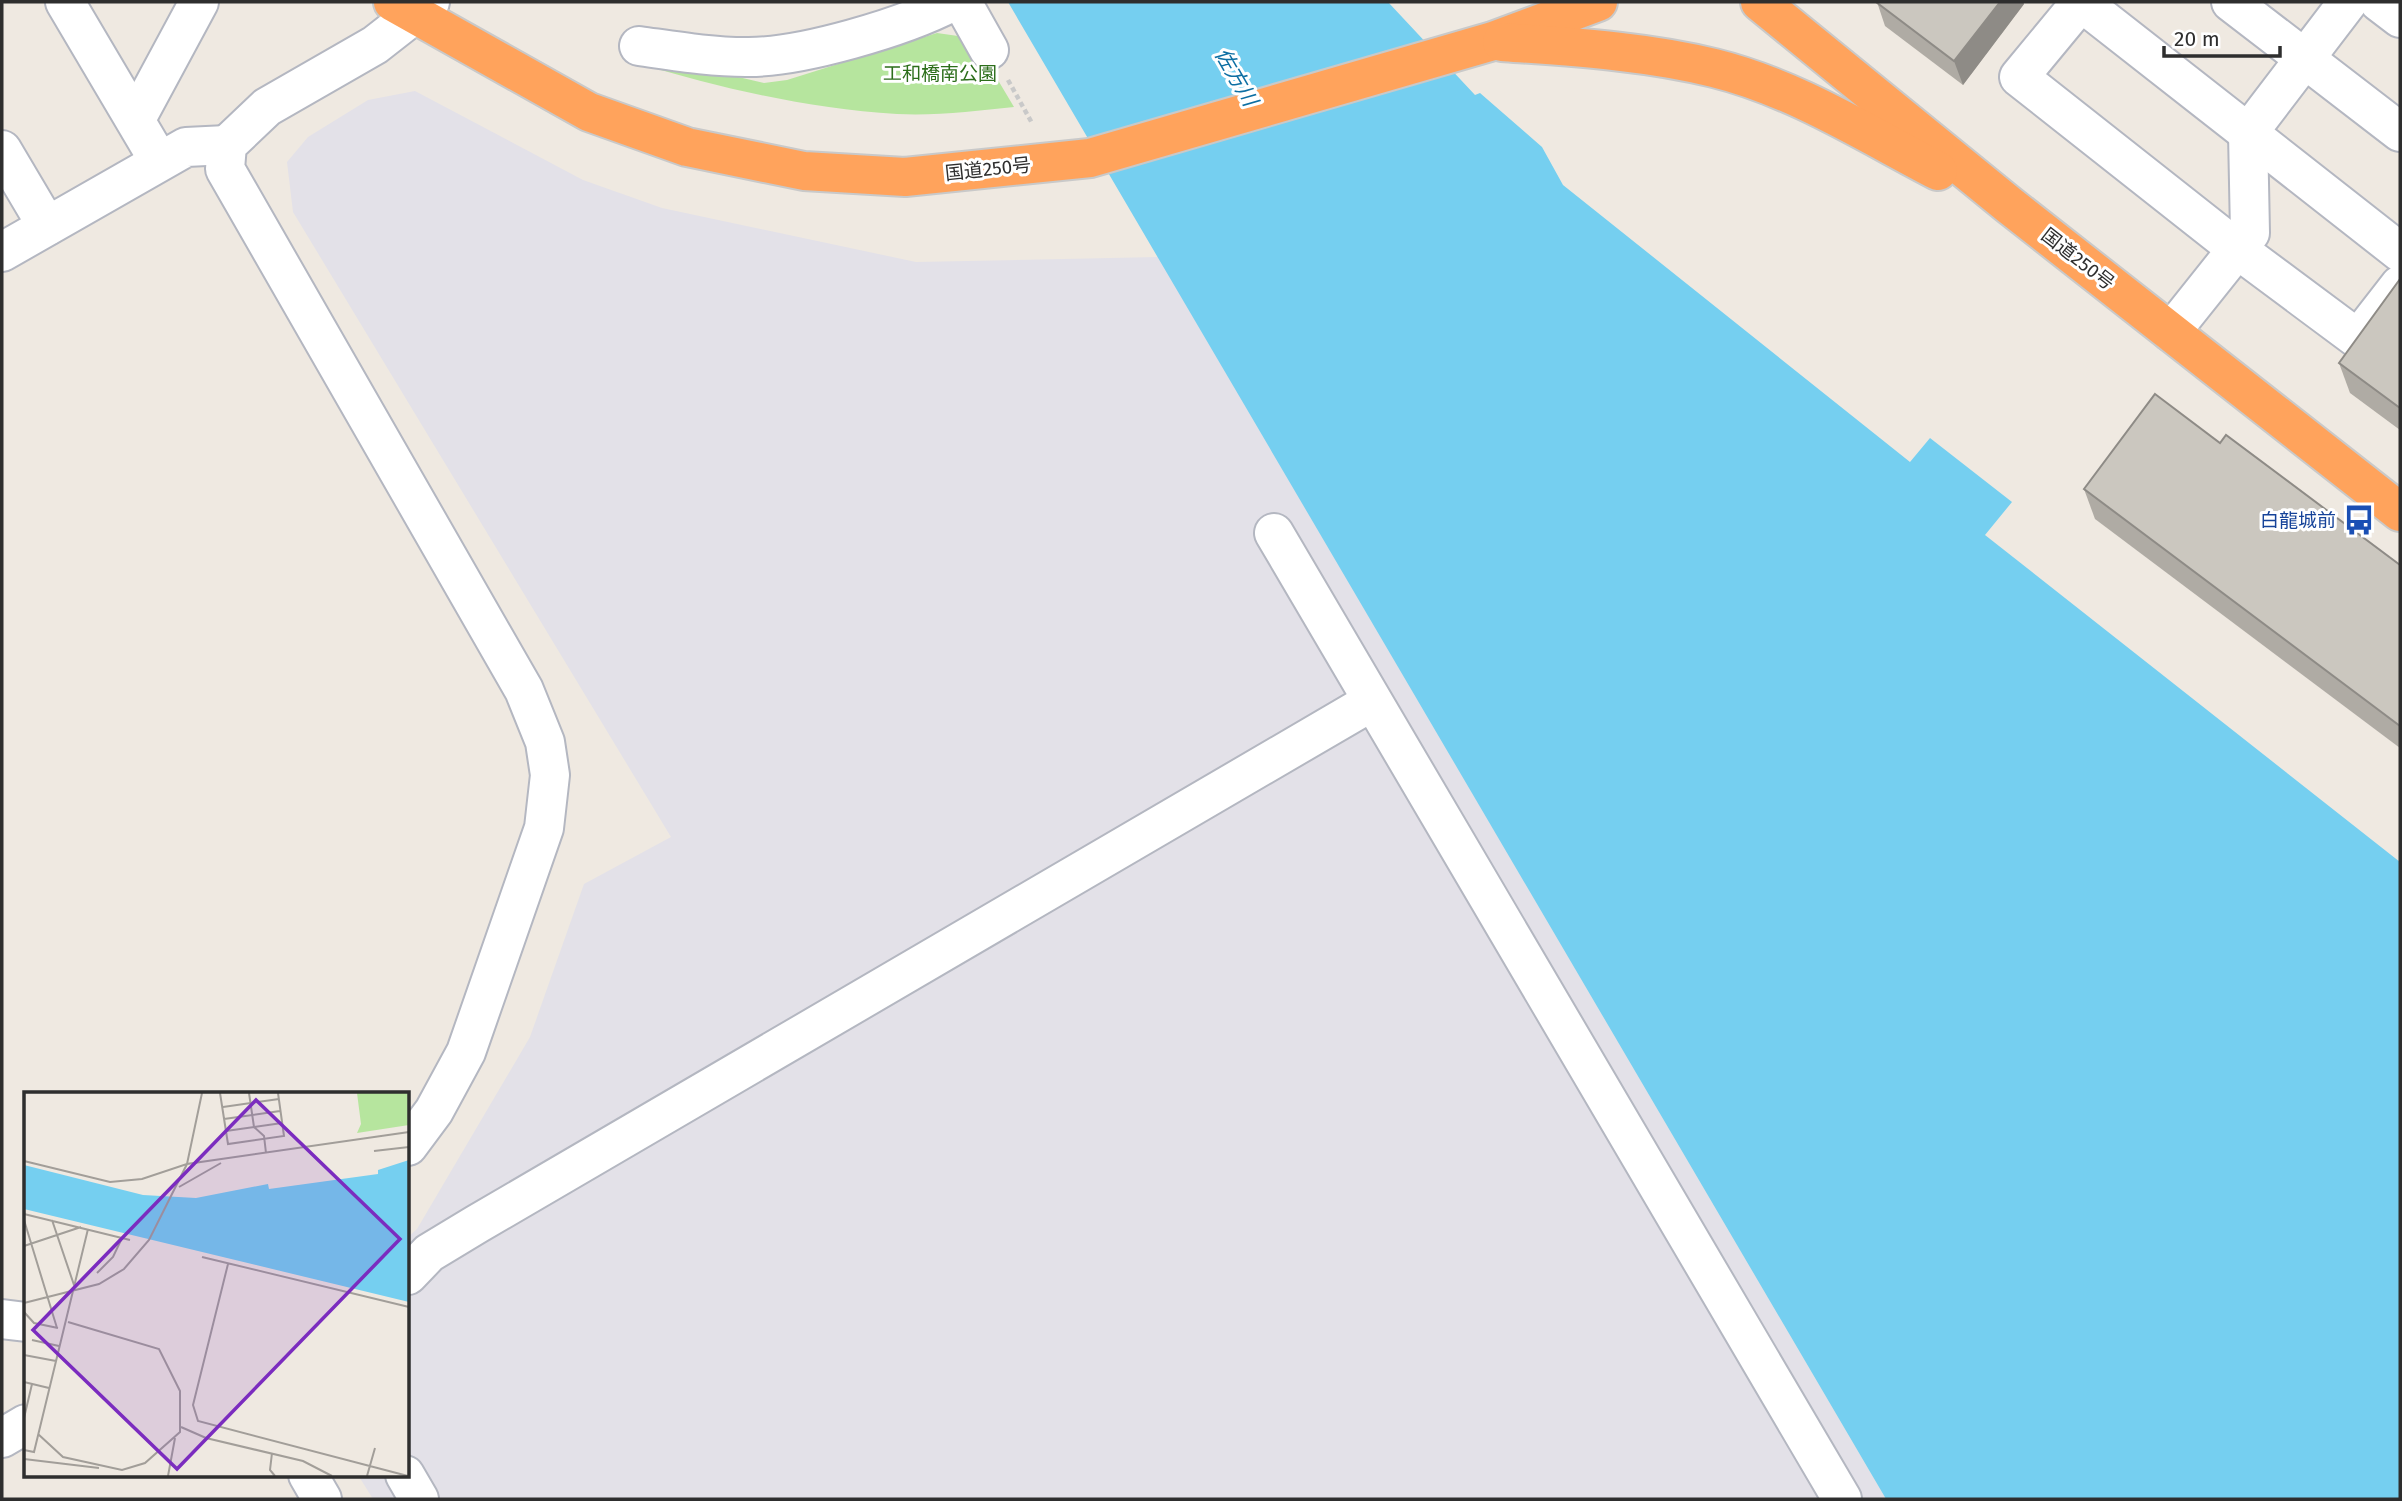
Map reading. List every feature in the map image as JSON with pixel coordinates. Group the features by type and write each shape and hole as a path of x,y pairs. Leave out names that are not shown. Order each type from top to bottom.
{"highway":[{"name":"国道250号","path":"412,6 589,112 687,147 804,171 905,177 1090,158 1493,41 1565,9 1598,2"},
{"name":"国道250号","path":"1760,2 2009,205 2400,512"},
{"path":"1493,41 1674,59 1717,68 1811,104 1864,129 1935,170 2009,205"}],"street":[{"path":"65,2 159,161"},
{"path":"136,119 200,2"},
{"path":"639,46 748,57 812,49 930,13 952,2"},
{"path":"962,2 989,50"},
{"path":"2400,252 2081,2 2019,76 2237,249 2358,339 2400,285"},
{"path":"2231,2 2400,132"},
{"path":"2171,332 2250,233 2248,133 2348,2"},
{"path":"2379,2 2400,18"},
{"path":"410,1143 434,1111 466,1052 544,828 550,775 545,742 524,690 225,169 227,145 267,107 375,45 412,6"},
{"path":"2,252 186,146 227,145"},
{"path":"2,150 47,226"},
{"path":"1274,533 1842,1499"},
{"path":"410,1273 429,1254 477,1224 1371,702"},
{"path":"2,1319 24,1322"},
{"path":"2,1438 24,1425"},
{"path":"309,1476 322,1499"},
{"path":"406,1476 419,1499"}],"path":[{"path":"989,50 1032,123"}],"shaded area":[{"path":"415,91 583,180 662,208 916,262 1158,257 1886,1499 373,1499 359,1476 410,1476 410,1235 417,1229 530,1037 584,884 671,837 293,212 287,162 308,137 368,100"}],"green space":[{"name":"工和橋南公園","path":"937,33 965,37 980,50 1014,107 926,114 863,111 765,96 636,63 704,69 764,83 787,80"}],"water":[{"name":"佐方川","path":"1008,2 1388,2 1475,95 1480,93 1542,147 1563,185 1910,462 1930,438 2012,502 1985,535 2400,862 2400,1499 1886,1499"}],"building":[{"path":"1876,2 2000,2 1954,61"},
{"path":"2400,279 2400,408 2339,363"},
{"path":"2155,394 2220,443 2226,435 2400,565 2400,726 2084,489"}],"place":[{"name":"白龍城前","path":"2359,520"}]}
